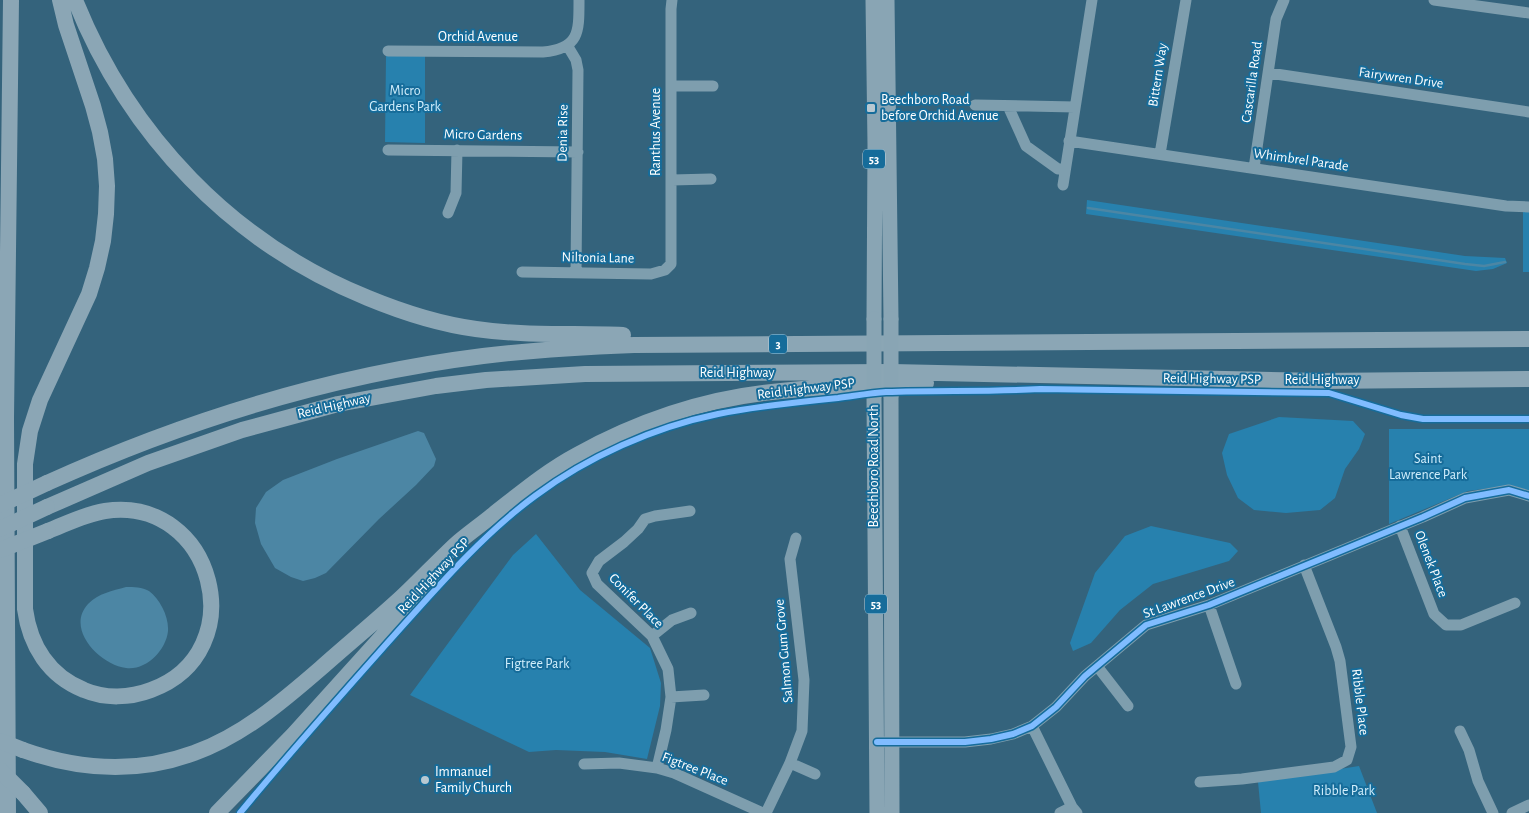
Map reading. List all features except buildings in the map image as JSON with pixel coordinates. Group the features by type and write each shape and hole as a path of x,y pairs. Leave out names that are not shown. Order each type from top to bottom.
{"highway":[{"path":"8,813 6,420 11,0"},
{"path":"0,550 48,531 92,514 119,510 133,511 154,517 183,536 200,558 206,570 210,584 212,612 202,645 181,673 158,688 144,693 117,697 89,692 64,680 49,666 36,649 26,623 25,609 25,464 30,431 40,400 89,294 99,259 106,214 106,177 100,132 60,0"},
{"path":"75,0 98,53 131,108 160,147 193,183 242,226 268,245 323,278 353,292 413,314 477,329 803,344"},
{"name":"Reid Highway","path":"47,481 188,426 276,398 334,383 433,363 491,355 643,344 1529,338"},
{"name":"Reid Highway","path":"0,529 148,462 242,430 338,404 436,386 486,380 585,374 872,372 1320,381 1529,379"},
{"path":"0,741 49,759 107,768 165,762 220,742 246,727 305,682 402,597 456,544 529,486 577,455 625,431 668,414 722,400 771,392 972,380 1141,377 1228,379"},
{"path":"0,495 47,481"},
{"path":"0,505 47,481"},
{"path":"217,813 293,735 493,515"},
{"path":"0,770 40,813"}],"main road":[{"name":"Beechboro Road North","path":"873,0 875,145 874,396 884,742 892,813"},
{"name":"Beechboro Road North","path":"877,813 884,742 891,396 887,0"}],"street":[{"path":"567,45 576,36 578,31 579,0"},
{"name":"Ranthus Avenue","path":"671,264 672,0"},
{"path":"1063,185 1092,0"},
{"name":"Bittern Way","path":"1160,154 1186,0"},
{"name":"Cascarilla Road","path":"1254,168 1276,19 1284,0"},
{"path":"1434,0 1490,4 1529,13"},
{"name":"Orchid Avenue","path":"388,51 543,52 558,50 567,45"},
{"name":"Denia Rise","path":"567,45 576,60 578,70 576,273"},
{"name":"Fairywren Drive","path":"1269,73 1529,112"},
{"path":"671,86 713,86"},
{"path":"975,105 1075,107"},
{"path":"1008,106 1026,146 1058,169 1065,169"},
{"name":"Whimbrel Parade","path":"1069,141 1506,206 1529,207"},
{"name":"Micro Gardens","path":"388,150 578,152"},
{"path":"448,213 456,192 457,150"},
{"path":"672,180 711,179"},
{"name":"Niltonia Lane","path":"522,272 651,274 665,270 671,264"},
{"name":"St Lawrence Drive","path":"884,742 965,742 1012,734 1032,726 1056,707 1097,666 1146,625 1209,605 1465,498 1509,490 1529,496"},
{"name":"Conifer Place","path":"656,768 666,730 671,696 668,669 652,636 597,584 592,573 599,561 624,542 638,529 645,519 690,511"},
{"name":"Olenek Place","path":"1400,526 1434,614 1446,625 1461,625 1515,603"},
{"name":"Salmon Gum Grove","path":"765,813 790,764 802,731 804,680 790,559 796,538"},
{"name":"Ribble Place","path":"1200,782 1334,768 1347,760 1351,747 1340,662 1304,565"},
{"path":"1209,605 1236,684"},
{"path":"652,636 672,620 691,613"},
{"path":"1097,666 1128,706"},
{"path":"671,696 704,695"},
{"path":"1032,726 1075,810 1060,813"},
{"path":"1460,731 1469,750 1478,781 1493,813"},
{"name":"Figtree Place","path":"584,764 618,763 656,768 674,773 765,813"},
{"path":"790,764 815,774"},
{"path":"1512,813 1529,805"}],"green space":[{"name":"Micro Gardens Park","path":"386,56 425,56 425,143 385,142"},
{"path":"1087,200 1465,256 1505,258 1507,263 1493,269 1476,271 1086,214"},
{"path":"1529,207 1529,272 1523,272 1523,208"},
{"path":"1279,417 1353,421 1365,434 1359,449 1345,469 1335,498 1320,510 1286,513 1254,510 1238,498 1227,475 1222,453 1229,434"},
{"name":"Saint Lawrence Park","path":"1389,429 1529,429 1529,491 1499,487 1468,491 1389,524"},
{"path":"1151,526 1230,543 1238,551 1229,561 1153,584 1120,610 1091,643 1073,651 1070,643 1095,573 1125,536"},
{"name":"Figtree Park","path":"536,534 580,590 650,648 661,683 660,706 647,759 605,752 556,750 529,752 410,695 513,555"},
{"name":"Ribble Park","path":"1359,766 1377,813 1261,813 1258,782"}],"shaded area":[{"path":"418,431 424,433 436,459 434,466 326,573 303,581 275,568 261,544 255,523 256,508 266,492 283,480"},
{"path":"126,587 144,589 153,594 163,609 168,626 166,638 159,652 147,663 133,668 116,665 96,653 83,634 81,624 82,614 92,600 106,593"}],"waterway":[{"path":"1088,208 1465,264 1484,266 1505,262"}],"cycle path":[{"name":"Reid Highway PSP","path":"240,813 310,730 417,609 474,549 514,512 555,482 599,456 646,435 670,427 718,414 778,404 880,392 1040,389 1329,393 1401,415 1423,419 1529,419"},
{"path":"877,742 965,742 1013,734 1032,726 1056,707 1085,676 1146,625 1209,605 1465,498 1509,490 1529,496"}],"place":[{"name":"Beechboro Road before Orchid Avenue","path":"871,108"},
{"name":"Immanuel Family Church","path":"425,780"}]}
